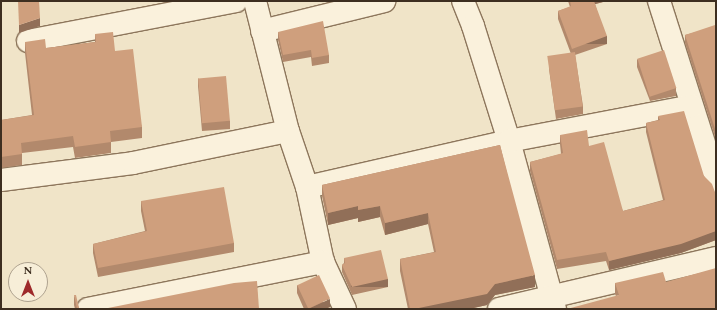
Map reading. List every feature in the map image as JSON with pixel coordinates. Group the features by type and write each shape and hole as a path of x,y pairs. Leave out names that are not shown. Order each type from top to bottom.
{"street":[{"path":"28,41 236,1"},
{"path":"255,1 288,131 307,187 323,262 345,309"},
{"path":"262,31 384,1"},
{"path":"463,1 474,26 509,141 554,304"},
{"path":"659,1 716,181"},
{"path":"307,187 509,141 692,106"},
{"path":"1,180 133,164 288,131"},
{"path":"499,309 554,304 716,258"},
{"path":"88,309 323,262"}],"building":[{"path":"18,1 39,1 40,18 19,25"},
{"path":"570,1 594,1 607,36 572,49 558,11 571,6"},
{"path":"323,21 329,55 312,58 311,50 283,55 278,32"},
{"path":"715,25 716,27 716,132 685,35"},
{"path":"113,32 115,51 133,49 142,127 110,131 111,142 75,147 73,136 21,143 22,154 1,157 1,120 34,115 25,42 45,39 46,48 96,42 95,34"},
{"path":"664,50 676,88 650,97 637,59"},
{"path":"575,52 583,106 555,110 547,56"},
{"path":"226,76 230,121 202,123 198,78"},
{"path":"684,111 704,176 712,184 716,195 716,231 681,244 609,261 606,252 557,260 530,162 563,153 560,135 587,130 589,146 604,142 623,211 665,200 646,123 660,120 658,116"},
{"path":"500,145 535,275 495,284 487,294 410,309 400,259 436,252 428,213 385,223 380,206 358,210 358,206 328,213 322,185"},
{"path":"224,187 234,243 98,268 93,244 147,231 141,201"},
{"path":"381,250 388,279 352,287 342,265 345,263 344,258"},
{"path":"716,268 716,309 567,309 619,295 615,283 663,272 666,282"},
{"path":"319,275 330,299 308,309 297,285"},
{"path":"257,281 259,309 103,309 234,283"},
{"path":"74,295 76,295 79,308 83,309 77,309"}]}
